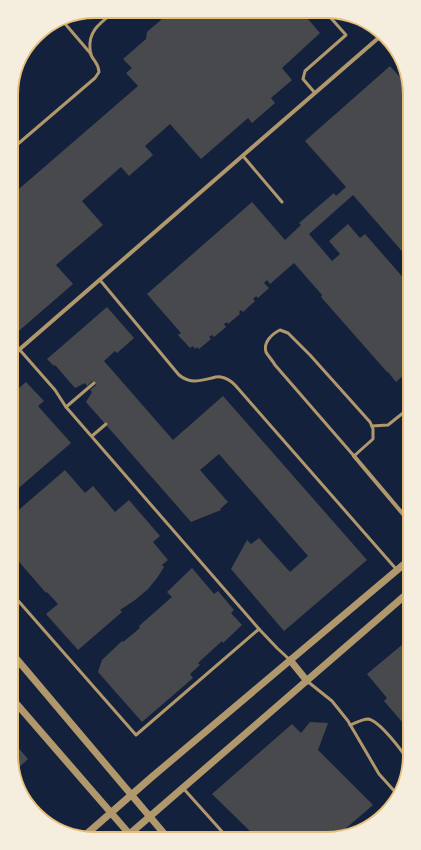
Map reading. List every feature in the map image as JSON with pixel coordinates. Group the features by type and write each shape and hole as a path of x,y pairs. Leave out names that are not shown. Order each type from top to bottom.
{"street":[{"path":"19,349 378,38"},
{"path":"354,456 403,514"},
{"path":"89,831 403,565"},
{"path":"134,832 403,597"},
{"path":"290,660 307,681"},
{"path":"18,661 163,832"},
{"path":"18,706 125,832"}],"lane":[{"path":"91,54 91,34 107,18"},
{"path":"315,93 303,79 305,71 346,35 331,18"},
{"path":"18,144 94,78 98,72 98,65 91,54 65,24"},
{"path":"243,156 282,202"},
{"path":"100,280 179,374 185,379 198,381 222,377 228,379 235,385 396,570"},
{"path":"280,330 288,333 310,355 370,422 373,429 373,439 354,456 275,365 266,352 266,342 273,333 280,330"},
{"path":"19,349 55,390 66,407 260,629 290,660"},
{"path":"66,407 94,383"},
{"path":"372,426 388,426 403,413"},
{"path":"92,436 106,424"},
{"path":"18,601 136,735 260,629"},
{"path":"307,681 332,701 350,725 379,774 394,791"},
{"path":"350,725 367,719 374,721 384,730 403,754"},
{"path":"183,788 222,832"}],"building":[{"path":"163,18 307,18 320,33 282,68 292,80 271,98 275,103 252,123 248,118 201,159 170,124 145,146 153,155 129,176 121,167 82,201 103,225 56,265 73,284 18,332 18,190 138,86 126,73 132,68 123,59 146,39 147,32"},
{"path":"390,66 401,78 403,95 403,252 353,195 309,234 332,261 340,254 329,241 348,224 360,238 365,234 403,277 403,376 396,382 321,297 322,295 294,263 270,284 267,280 264,283 269,288 258,298 256,296 253,299 255,301 243,312 241,310 239,312 240,314 228,324 227,322 224,324 226,327 214,337 212,335 209,337 211,339 199,349 197,347 195,349 193,346 190,348 178,335 181,333 147,294 252,202 285,240 301,225 299,223 334,193 336,196 346,187 305,141"},
{"path":"107,307 134,338 117,353 115,351 104,361 173,440 223,396 367,560 284,631 231,569 247,540 251,544 259,538 290,572 308,556 219,454 200,470 228,502 220,509 221,510 191,522 86,402 92,392 90,390 96,385 92,381 87,386 85,383 75,388 55,365 54,366 47,359"},
{"path":"26,382 44,401 38,406 71,443 18,489 18,389"},
{"path":"65,470 85,493 93,486 115,512 129,500 160,536 153,542 168,560 162,565 164,567 148,589 120,610 122,612 78,650 46,614 58,604 47,592 46,593 18,561 18,511"},
{"path":"192,568 214,594 218,591 234,610 231,613 242,625 223,643 222,641 198,663 200,665 190,674 193,678 142,722 98,672 102,660 122,641 123,642 140,628 139,626 172,597 167,592"},
{"path":"403,644 403,723 384,701 387,698 367,674"},
{"path":"310,722 328,723 318,750 373,805 345,829 326,832 251,832 212,794 292,724 301,733"},
{"path":"18,747 28,759 19,767"}]}
